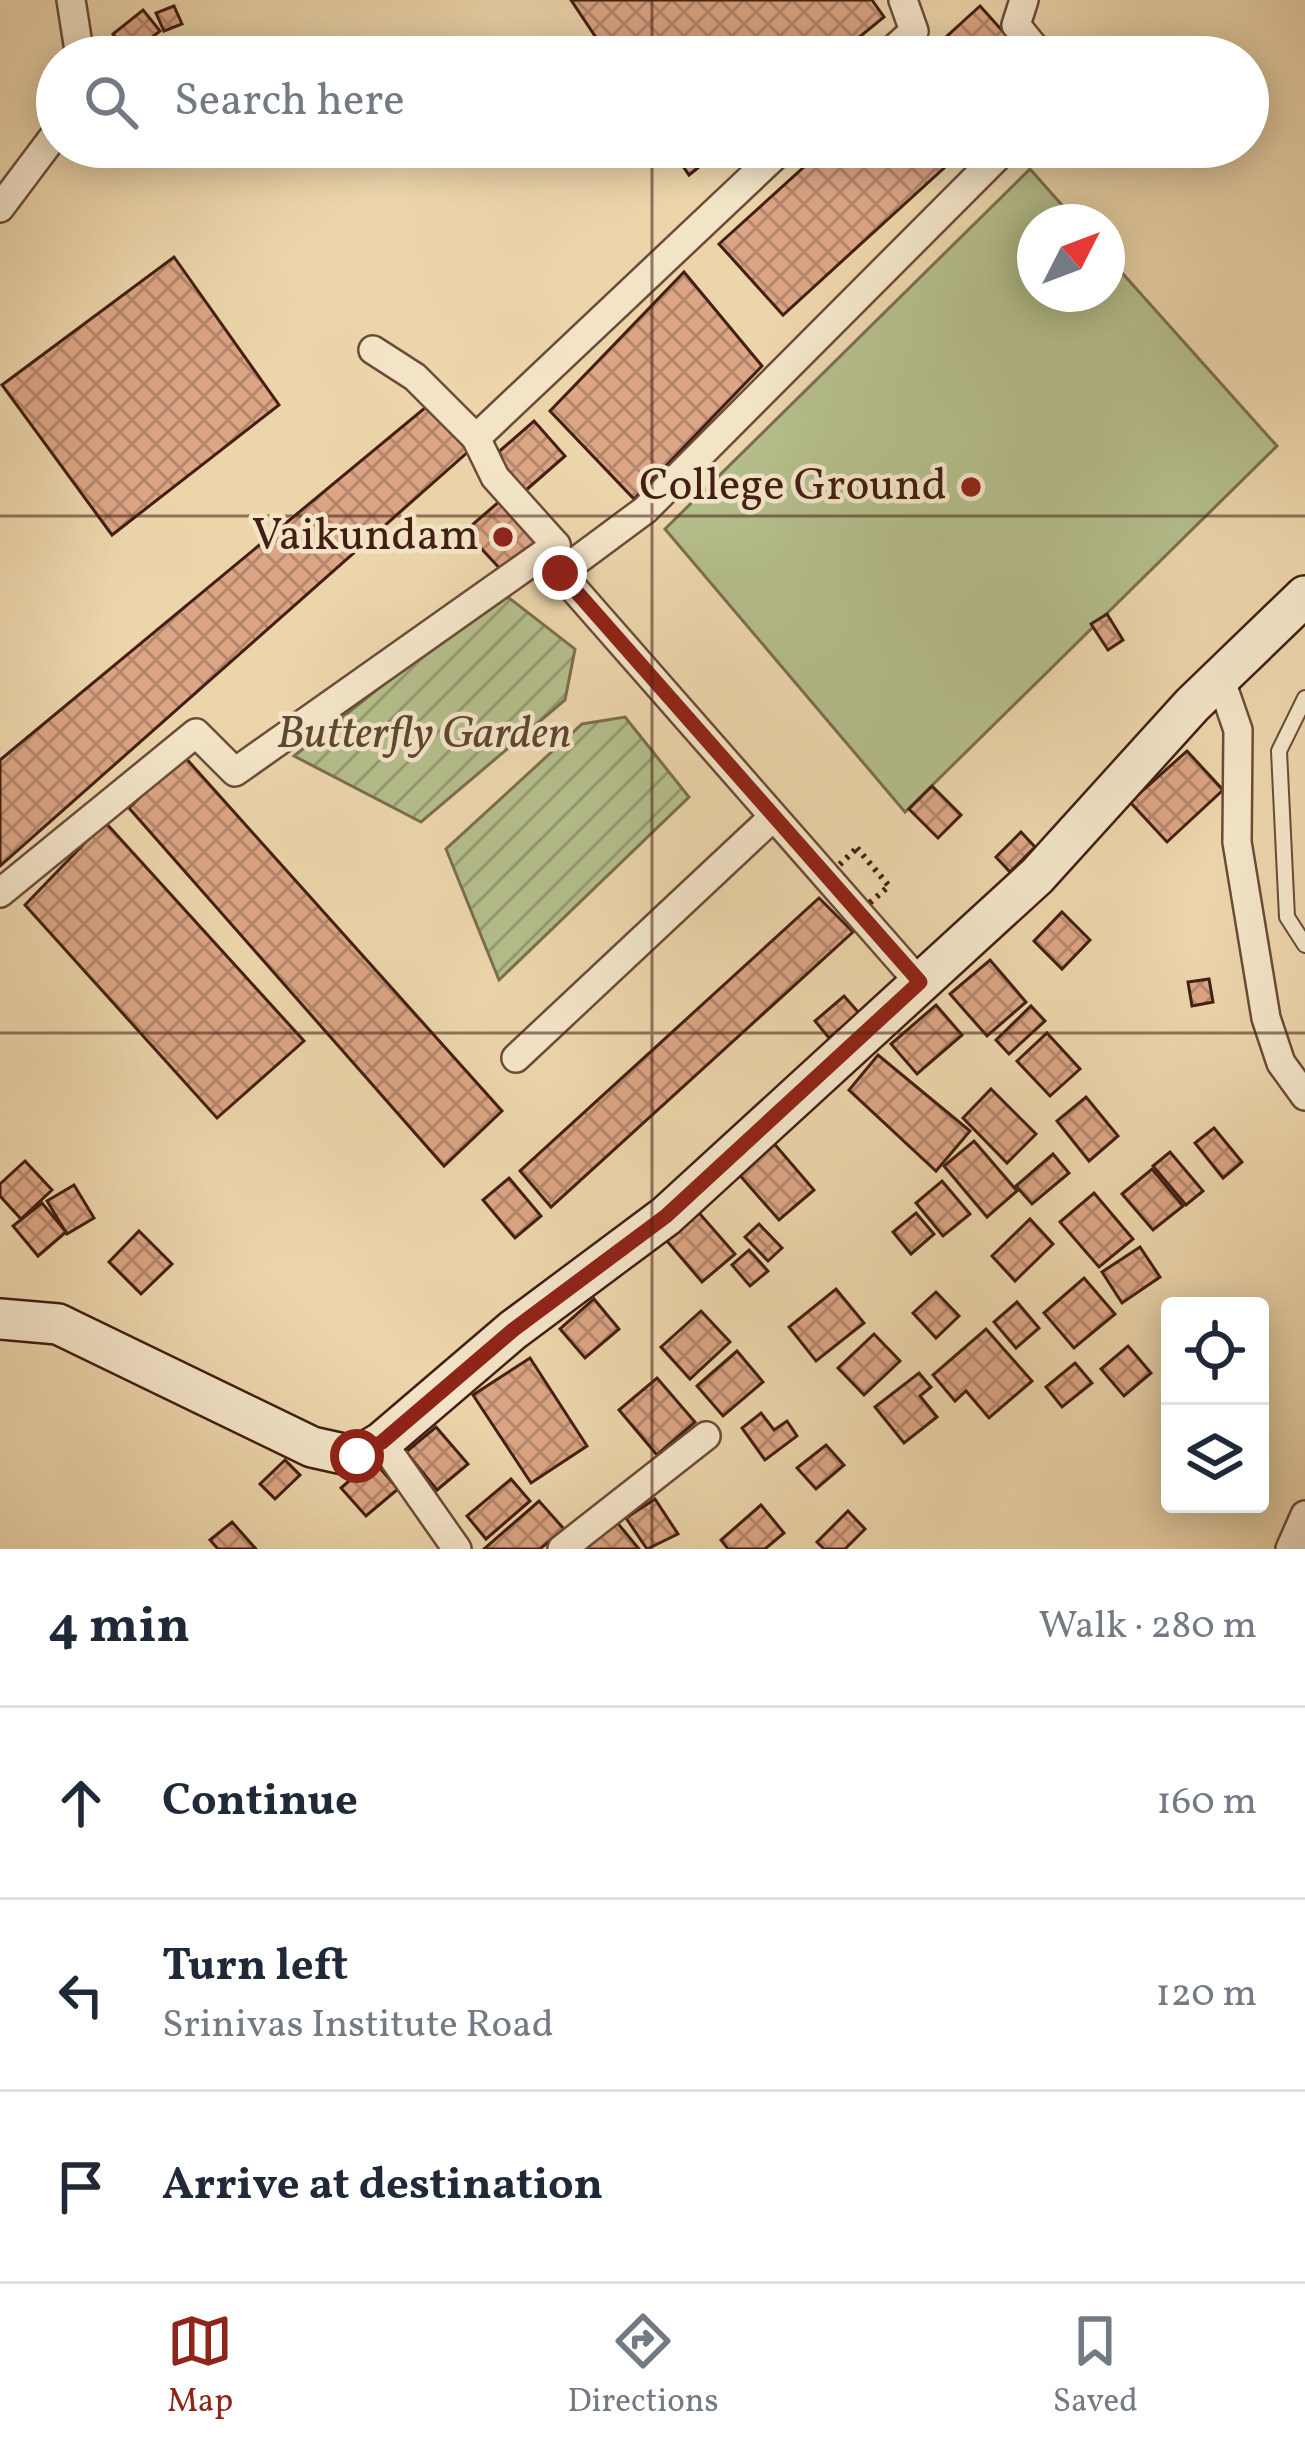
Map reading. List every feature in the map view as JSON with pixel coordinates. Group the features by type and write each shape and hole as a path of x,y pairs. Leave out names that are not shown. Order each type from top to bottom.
{"main road":[{"path":"0,1319 58,1324 332,1454 357,1456 382,1442 513,1330 666,1216 1037,876 1220,678 1305,596"}],"street":[{"path":"70,0 76,36"},
{"path":"903,0 914,31 908,36"},
{"path":"1024,0 1016,25 1025,36"},
{"path":"0,208 36,160"},
{"path":"476,438 762,168"},
{"path":"0,893 196,733 235,772 558,559 645,510 986,168"},
{"path":"373,350 415,377 476,438 495,476 558,559 772,818 920,982"},
{"path":"1220,678 1238,730 1237,842 1266,1018 1281,1063 1305,1096"},
{"path":"516,1058 772,818"},
{"path":"562,1549 706,1436"},
{"path":"382,1442 457,1549"},
{"path":"1290,1549 1305,1515"}],"lane":[{"path":"1305,698 1279,751 1287,917 1305,945"}],"green space":[{"name":"College Ground","path":"1030,169 1061,204 1017,204 1017,312 1125,312 1125,276 1277,446 905,812 665,529"},
{"name":"Butterfly Garden","path":"500,591 575,649 565,700 421,822 294,756"},
{"name":"Butterfly Garden","path":"625,717 689,797 499,980 446,849 582,724"}],"building":[{"path":"571,0 872,0 884,17 861,36 595,36"},
{"path":"174,6 182,24 164,31 156,13"},
{"path":"980,6 1007,36 947,36"},
{"path":"143,10 160,31 154,36 113,34"},
{"path":"803,168 944,168 783,315 719,244"},
{"path":"174,257 279,405 112,535 2,385"},
{"path":"684,272 762,366 634,499 550,411"},
{"path":"426,407 469,451 0,866 0,760"},
{"path":"534,421 565,456 525,491 495,455"},
{"name":"Vaikundam","path":"501,500 541,543 504,573 465,531"},
{"path":"1107,614 1123,640 1108,650 1091,624"},
{"path":"1187,751 1223,790 1167,842 1130,802"},
{"path":"183,755 502,1111 444,1166 129,808"},
{"path":"932,786 961,815 938,838 909,809"},
{"path":"105,822 304,1041 217,1118 25,905"},
{"path":"1021,832 1035,847 1010,872 996,857"},
{"path":"819,898 853,932 551,1207 520,1171"},
{"path":"1062,912 1090,940 1062,969 1034,941"},
{"path":"990,960 1026,1002 987,1036 950,994"},
{"path":"1209,979 1213,1002 1192,1006 1188,982"},
{"path":"844,996 859,1013 829,1038 815,1021"},
{"path":"936,1005 962,1035 917,1074 891,1044"},
{"path":"1031,1006 1045,1021 1009,1054 996,1040"},
{"path":"1047,1033 1080,1069 1050,1096 1017,1061"},
{"path":"878,1055 970,1131 936,1171 849,1090"},
{"path":"991,1089 1036,1134 1007,1163 963,1118"},
{"path":"1086,1097 1118,1136 1089,1161 1057,1121"},
{"path":"1214,1128 1242,1162 1223,1178 1195,1143"},
{"path":"771,1140 814,1190 779,1220 736,1171"},
{"path":"974,1141 1017,1191 987,1217 944,1166"},
{"path":"1170,1152 1203,1191 1186,1205 1153,1166"},
{"path":"1053,1154 1069,1173 1032,1204 1016,1186"},
{"path":"25,1161 52,1190 21,1219 0,1196 0,1184"},
{"path":"1152,1169 1183,1206 1153,1230 1122,1194"},
{"path":"509,1178 541,1216 515,1238 483,1200"},
{"path":"942,1181 970,1214 943,1236 916,1203"},
{"path":"74,1185 94,1218 67,1234 47,1201"},
{"path":"1094,1193 1133,1239 1099,1267 1060,1222"},
{"path":"42,1203 66,1232 38,1256 13,1226"},
{"path":"693,1206 735,1254 702,1282 661,1234"},
{"path":"916,1213 934,1234 911,1254 893,1232"},
{"path":"1030,1219 1053,1244 1015,1281 992,1256"},
{"path":"759,1224 782,1248 768,1261 745,1237"},
{"path":"139,1231 172,1264 141,1294 109,1262"},
{"path":"1140,1247 1160,1277 1122,1303 1102,1272"},
{"path":"749,1250 768,1271 750,1286 732,1265"},
{"path":"1084,1278 1115,1314 1074,1348 1044,1313"},
{"path":"836,1289 864,1323 816,1361 789,1327"},
{"path":"936,1292 959,1316 936,1338 913,1313"},
{"path":"594,1299 619,1329 585,1358 560,1329"},
{"path":"1017,1302 1039,1328 1016,1348 994,1322"},
{"path":"701,1311 730,1342 690,1379 661,1347"},
{"path":"986,1329 1032,1381 989,1418 966,1391 955,1401 933,1375"},
{"path":"874,1334 900,1361 864,1395 838,1368"},
{"path":"1128,1346 1151,1373 1124,1396 1101,1369"},
{"path":"737,1351 763,1382 723,1416 697,1386"},
{"path":"530,1358 587,1446 531,1483 473,1395"},
{"path":"1075,1363 1092,1383 1062,1407 1046,1387"},
{"path":"919,1373 931,1387 920,1396 937,1417 904,1443 875,1407"},
{"path":"657,1378 695,1422 657,1455 619,1410"},
{"path":"761,1413 774,1430 787,1421 797,1436 765,1460 742,1428"},
{"path":"436,1427 468,1464 437,1490 406,1452"},
{"path":"826,1445 844,1465 816,1489 797,1468"},
{"path":"285,1460 300,1475 275,1499 260,1484"},
{"path":"373,1460 398,1489 366,1516 341,1488"},
{"path":"511,1479 530,1501 486,1539 467,1516"},
{"path":"655,1499 678,1534 647,1549 626,1518"},
{"path":"539,1501 564,1529 540,1549 484,1549"},
{"path":"761,1505 784,1533 765,1549 728,1549 721,1540"},
{"path":"848,1511 865,1529 845,1549 824,1549 817,1542"},
{"path":"615,1520 639,1549 585,1549 583,1546"},
{"path":"232,1522 256,1549 218,1549 210,1540"}],"place":[{"name":"College Ground","path":"971,487"},
{"name":"Vaikundam","path":"503,537"}],"route":[{"path":"357,1456 382,1442 513,1330 666,1216 920,982 560,573"}]}
